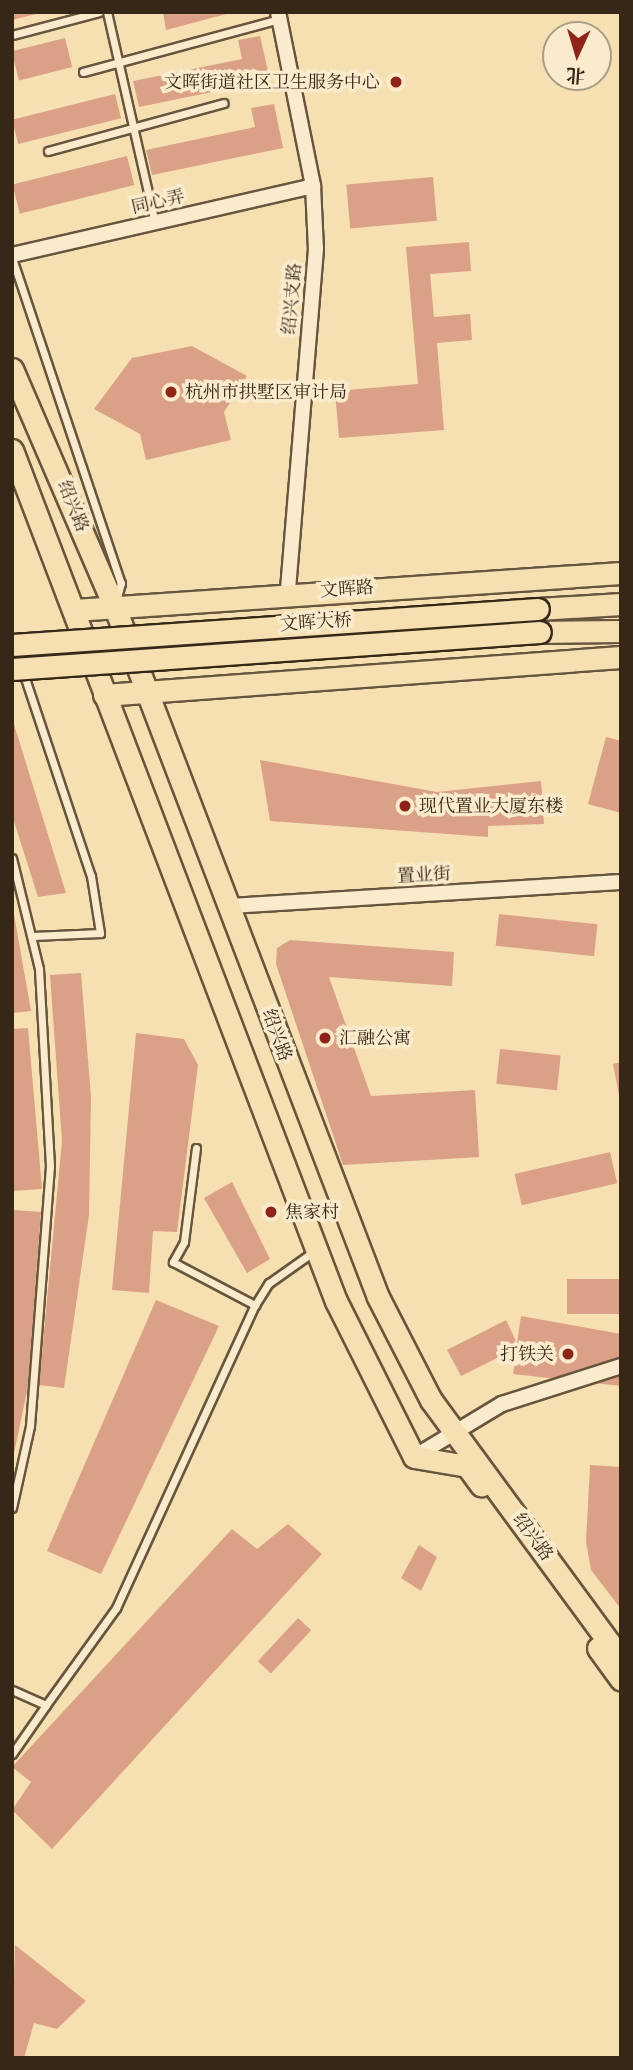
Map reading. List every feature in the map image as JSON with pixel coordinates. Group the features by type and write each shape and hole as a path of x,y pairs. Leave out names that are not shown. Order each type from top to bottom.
{"main road":[{"name":"绍兴路","path":"12,369 115,608 378,1297 430,1400 460,1432 621,1659"},
{"name":"绍兴路","path":"12,450 316,1250 414,1457 467,1466 621,1680"},
{"name":"文晖路","path":"74,610 288,593 621,573"},
{"name":"文晖大桥","path":"12,643 621,604"},
{"name":"文晖大桥","path":"12,668 540,632 621,631"},
{"path":"104,695 145,689 621,657"}],"street":[{"name":"绍兴支路","path":"279,16 313,186 316,249 288,593"},
{"name":"同心弄","path":"12,257 313,186"},
{"name":"置业街","path":"229,906 621,882"},
{"path":"414,1457 543,1386 621,1366"}],"lane":[{"path":"12,35 99,12"},
{"path":"107,12 155,223"},
{"path":"83,72 119,64 279,16"},
{"path":"48,151 224,103"},
{"path":"12,257 121,583 115,608"},
{"path":"12,643 91,876 100,933 33,936"},
{"path":"12,858 33,936 50,1166 30,1426 12,1508"},
{"path":"196,1148 184,1242 173,1262 255,1305"},
{"path":"12,1754 116,1608 255,1305 269,1283 316,1250"},
{"path":"12,1690 46,1705"}],"building":[{"path":"12,12 40,12 40,13 12,20"},
{"path":"163,12 230,12 230,13 166,30"},
{"path":"260,36 270,80 139,107 133,81 242,59 238,40"},
{"path":"65,38 72,67 19,80 12,51"},
{"path":"115,94 121,118 18,144 12,120"},
{"path":"274,104 283,148 152,175 146,150 255,127 251,108"},
{"path":"127,156 134,185 20,214 13,185"},
{"path":"433,177 437,221 350,228 346,185"},
{"path":"469,242 471,271 430,274 434,317 470,314 472,340 437,343 444,430 339,438 335,391 418,384 406,247"},
{"name":"杭州市拱墅区审计局","path":"192,346 247,376 224,412 231,440 146,460 140,434 94,409 132,358"},
{"path":"12,721 66,893 38,897 12,815"},
{"path":"606,737 621,741 621,813 588,804"},
{"name":"现代置业大厦东楼","path":"260,760 437,792 541,781 544,824 488,826 488,837 270,821"},
{"path":"12,914 31,1011 12,1013"},
{"path":"499,914 597,924 594,956 496,946"},
{"name":"汇融公寓","path":"290,940 454,952 452,986 329,977 371,1096 475,1090 479,1157 343,1165 276,964 277,948"},
{"path":"81,973 91,1097 89,1215 64,1388 39,1385 62,1141 50,975"},
{"path":"28,1028 42,1189 12,1191 12,1029"},
{"path":"136,1033 184,1039 198,1065 177,1232 153,1231 149,1293 112,1290"},
{"path":"500,1049 561,1055 557,1090 496,1084"},
{"path":"621,1062 621,1095 619,1095 613,1064"},
{"path":"610,1152 617,1183 522,1205 515,1174"},
{"path":"232,1182 270,1259 247,1273 204,1198"},
{"path":"12,1210 41,1212 28,1387 13,1458"},
{"path":"567,1279 621,1279 621,1314 567,1314"},
{"path":"156,1300 219,1326 101,1574 47,1551"},
{"name":"打铁关","path":"521,1316 621,1334 621,1386 513,1374 517,1348 461,1376 447,1350 506,1320 517,1343"},
{"path":"590,1465 621,1467 621,1609 591,1570 586,1542"},
{"path":"288,1524 322,1554 52,1849 12,1810 31,1782 12,1767 232,1529 257,1549"},
{"path":"419,1545 437,1557 421,1591 401,1578"},
{"path":"298,1618 311,1630 271,1673 258,1661"},
{"path":"15,1945 86,2001 57,2029 34,2023 24,2058 12,2058"}],"place":[{"name":"文晖街道社区卫生服务中心","path":"396,82"},
{"name":"杭州市拱墅区审计局","path":"171,392"},
{"name":"现代置业大厦东楼","path":"405,806"},
{"name":"汇融公寓","path":"325,1038"},
{"name":"焦家村","path":"271,1212"},
{"name":"打铁关","path":"568,1354"}]}
